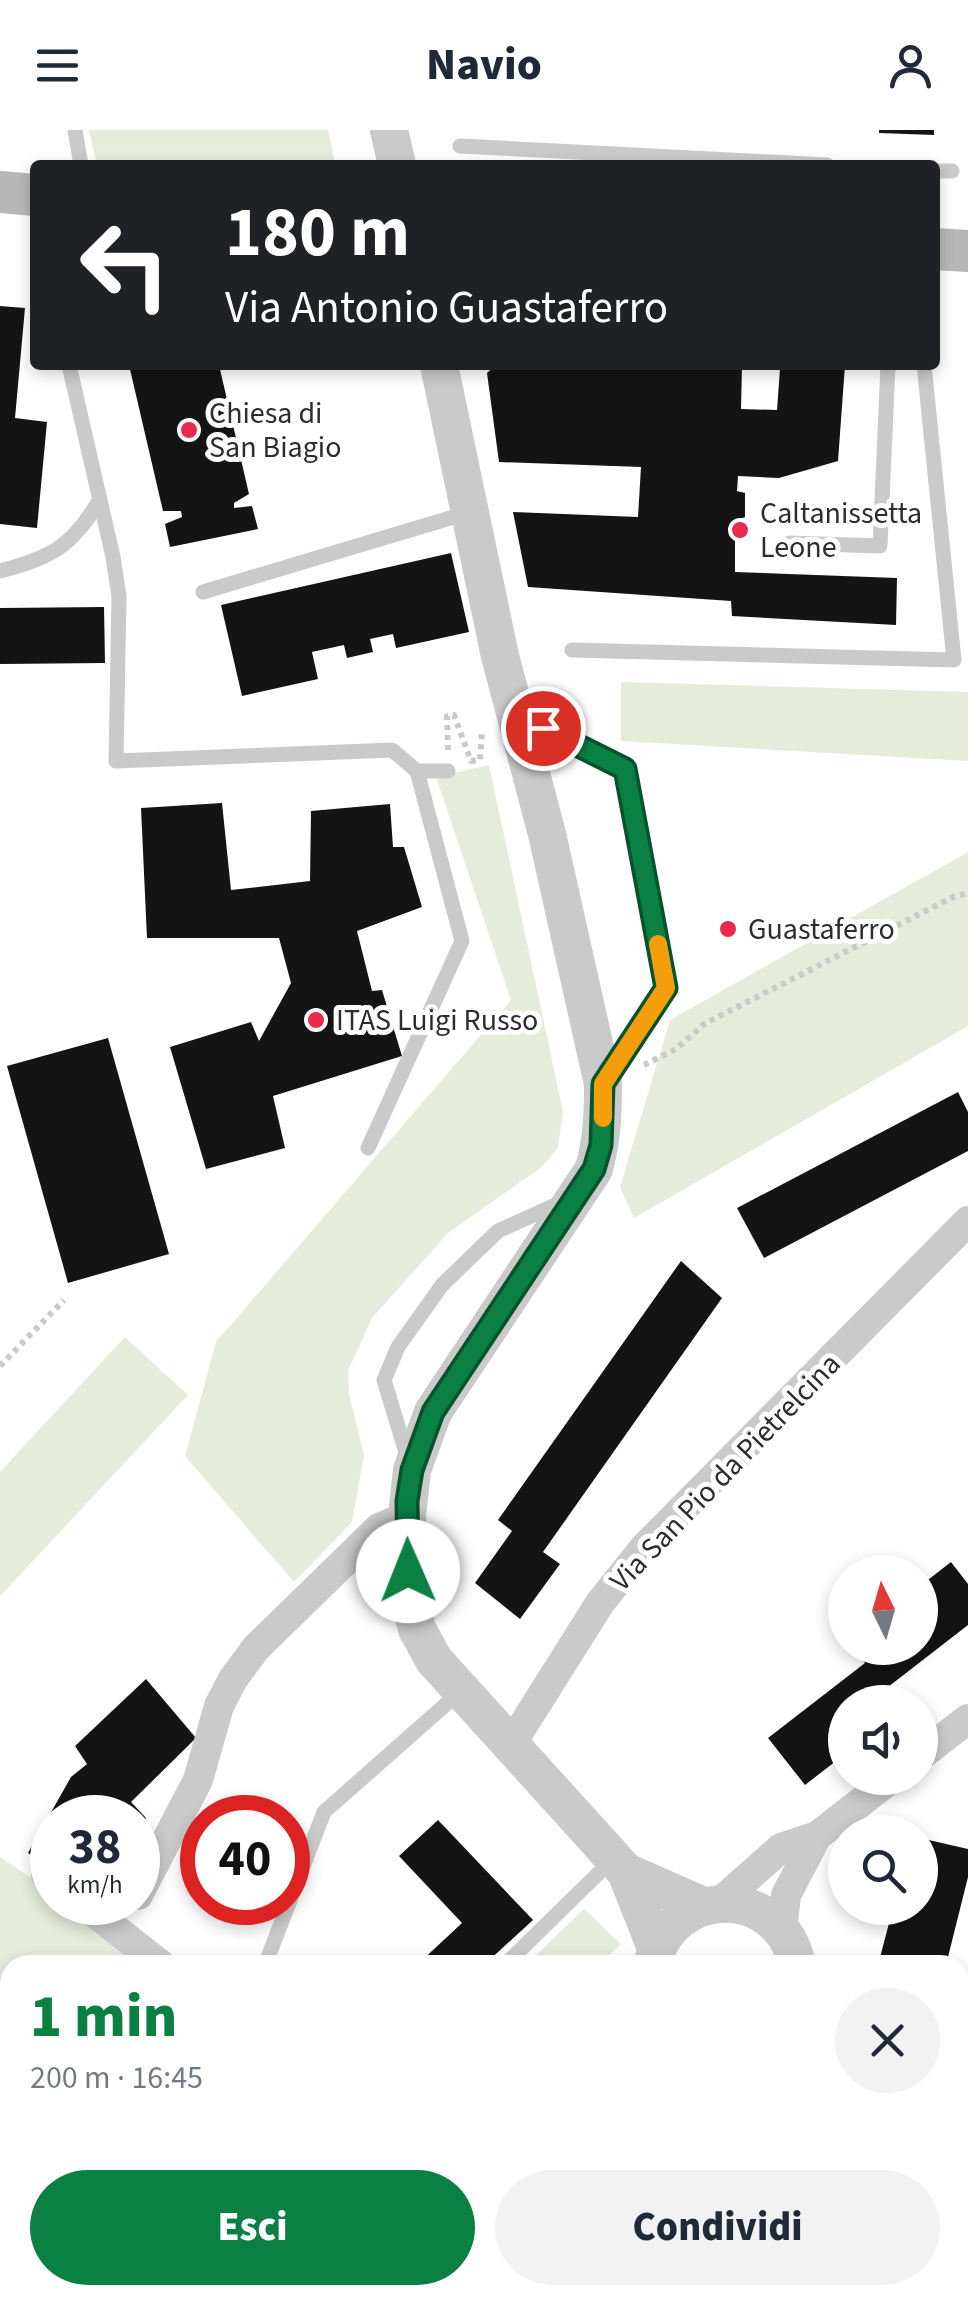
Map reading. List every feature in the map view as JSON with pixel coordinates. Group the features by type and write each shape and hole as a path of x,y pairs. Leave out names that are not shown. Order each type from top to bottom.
{"main road":[{"path":"940,249 968,250"}],"street":[{"path":"389,130 396,160"},
{"path":"440,370 603,1084 601,1145 594,1169 433,1412 412,1470 407,1516 409,1599 417,1629 434,1660 620,1865 653,1955"},
{"name":"Via San Pio da Pietrelcina","path":"510,1746 600,1603 644,1548 968,1221"},
{"path":"160,1853 198,1780 219,1706 233,1678 256,1648 379,1528 407,1516"},
{"path":"938,1742 968,1719"},
{"path":"655,1955 667,1930 684,1916 711,1904 782,1848 816,1836 870,1795"},
{"path":"782,1930 786,1895 816,1836"},
{"path":"620,1865 711,1904 742,1905 764,1914 782,1930 795,1955"},
{"path":"110,1925 148,1955"},
{"path":"118,1932 122,1925"}],"lane":[{"path":"75,130 81,160"},
{"path":"460,146 709,160"},
{"path":"69,370 119,596 116,761 392,750 417,772 462,941 368,1148"},
{"path":"790,543 880,546 888,370"},
{"path":"572,650 954,660 925,370"},
{"path":"0,571 42,560 84,528 100,499"},
{"path":"203,592 471,511"},
{"path":"513,703 625,769 666,988 603,1084"},
{"path":"417,772 448,771"},
{"path":"412,1470 384,1380 398,1347 442,1285 498,1231 579,1194"},
{"path":"269,1955 324,1812 462,1691"},
{"path":"516,1955 620,1865"}],"path":[{"path":"448,771 447,716 454,715 471,760 480,760 483,708 513,703"},
{"path":"603,1084 676,1050 704,1024 953,897 968,893"},
{"path":"0,1366 64,1300"}],"green space":[{"path":"89,130 328,130 335,160 96,160"},
{"path":"621,682 968,692 968,761 621,741"},
{"path":"489,765 563,1112 558,1147 543,1166 448,1233 372,1318 348,1371 349,1394 364,1455 352,1522 294,1582 185,1456 216,1342 511,1000 436,777"},
{"path":"968,852 968,1026 634,1218 620,1187 670,1020"},
{"path":"125,1337 188,1395 0,1596 0,1472"},
{"path":"0,1857 30,1877 30,1925 99,1925 142,1955 0,1955"},
{"path":"584,1909 621,1944 609,1955 536,1955"}],"building":[{"path":"934,130 934,135 879,133"},
{"path":"0,306 25,308 15,418 47,422 37,528 0,524"},
{"name":"Chiesa di San Biagio","path":"130,370 220,370 249,494 234,503 234,508 252,506 258,529 170,547 165,524 182,517 181,511 163,511"},
{"path":"742,370 741,409 777,410 780,370 845,370 838,461 779,478 738,476 737,491 745,493 745,517 735,521 735,572 897,578 896,625 732,616 731,601 528,587 513,512 638,517 641,467 499,462 487,373"},
{"path":"451,553 469,632 396,648 393,634 370,639 373,652 347,658 344,645 312,652 318,679 242,696 221,605"},
{"path":"104,607 105,663 0,664 0,608"},
{"path":"222,803 231,890 310,881 311,811 390,804 393,847 404,847 422,907 357,931 372,991 382,990 402,1056 273,1096 285,1148 206,1169 170,1047 251,1022 259,1041 291,983 279,938 147,938 141,808"},
{"path":"108,1038 169,1254 68,1283 7,1066"},
{"path":"958,1092 968,1112 968,1151 764,1258 737,1208"},
{"path":"681,1261 722,1298 543,1552 560,1564 520,1619 475,1583 512,1531 498,1520"},
{"path":"951,1562 968,1584 968,1625 938,1648 938,1572"},
{"path":"862,1665 916,1665 891,1685 837,1685"},
{"path":"146,1679 196,1738 138,1795 61,1795 71,1777 87,1764 75,1746"},
{"path":"828,1692 828,1767 805,1785 768,1738"},
{"path":"438,1820 533,1920 495,1955 428,1955 462,1923 399,1856"},
{"path":"938,1842 968,1849 968,1877 948,1955 881,1955 889,1925 938,1925"}],"slow traffic":[{"path":"603,1118 603,1084 666,988 658,944"}],"place":[{"name":"Chiesa di San Biagio","path":"189,430"},
{"name":"Caltanissetta Leone","path":"740,530"},
{"name":"Guastaferro","path":"728,929"},
{"name":"ITAS Luigi Russo","path":"316,1020"}],"route":[{"path":"408,1571 407,1501 412,1470 433,1412 594,1169 601,1145 603,1084 666,988 625,769 543,728"}]}
